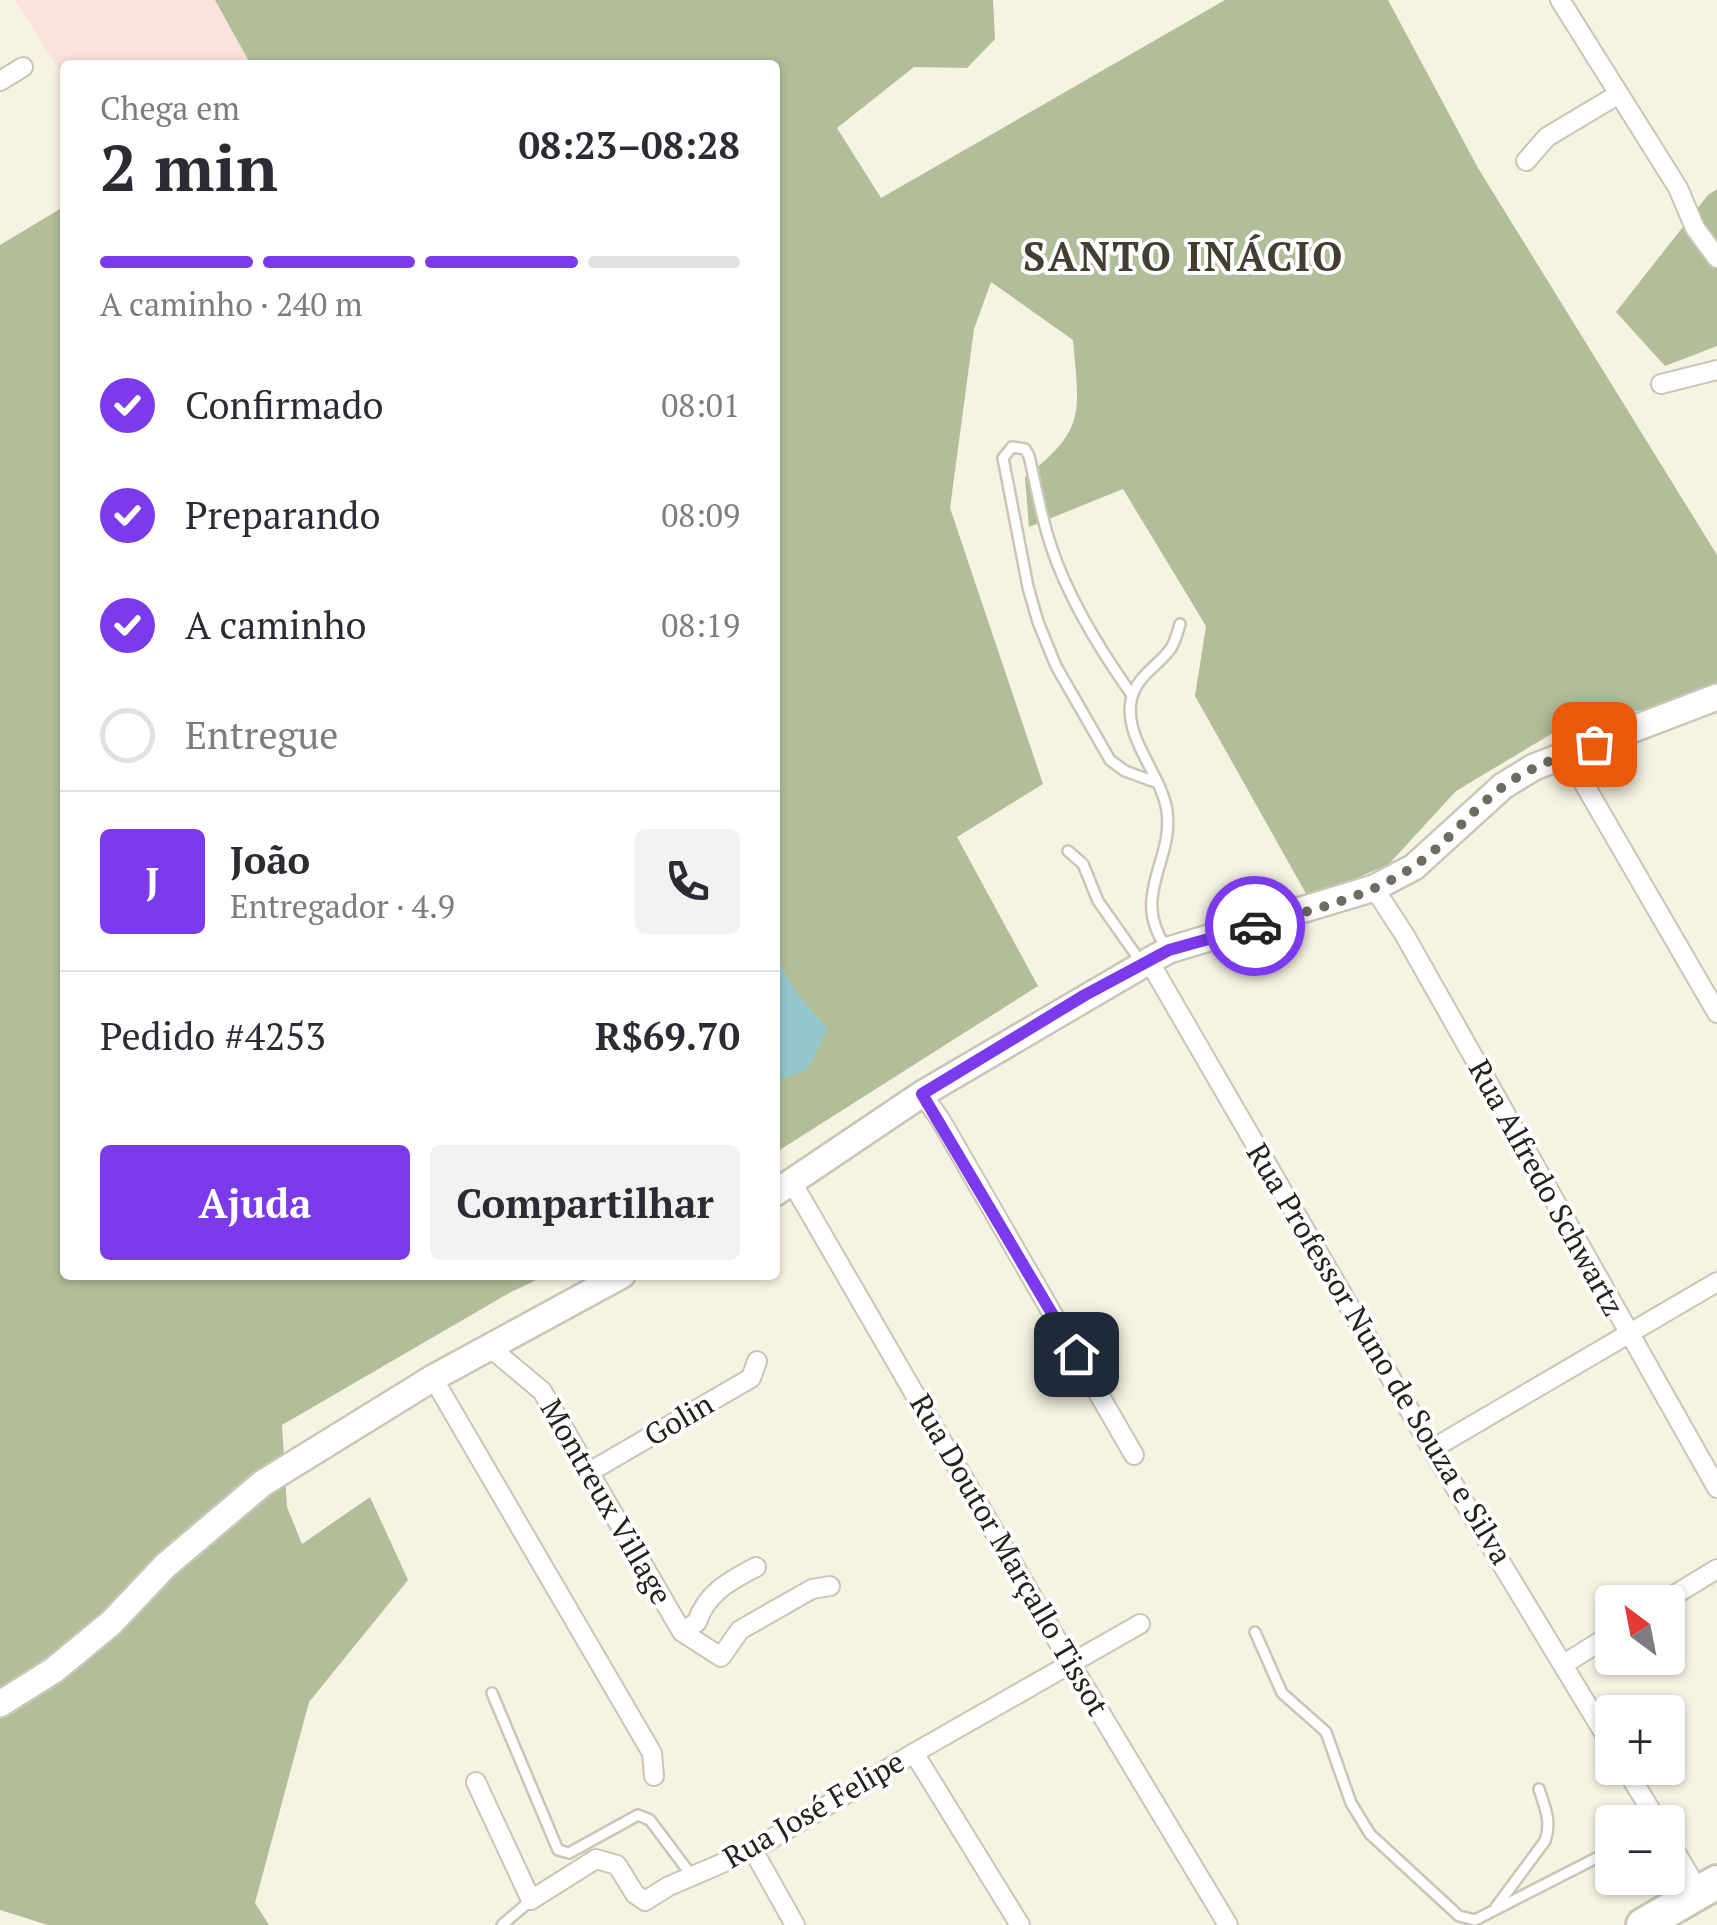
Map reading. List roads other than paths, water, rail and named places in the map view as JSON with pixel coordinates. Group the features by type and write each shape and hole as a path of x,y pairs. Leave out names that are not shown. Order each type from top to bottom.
{"highway":[{"path":"1643,1925 1708,1887"}],"street":[{"path":"1560,0 1678,188 1695,228 1717,258"},
{"path":"0,81 22,67"},
{"path":"1526,161 1547,137 1619,94"},
{"path":"1661,384 1717,370"},
{"path":"784,1188 922,1094 1154,958 1374,888 1414,867 1504,786 1534,767 1717,697"},
{"path":"1563,756 1576,770 1717,1013"},
{"name":"Rua Alfredo Schwartz","path":"1374,888 1404,934 1717,1488"},
{"name":"Rua Professor Nuno de Souza e Silva","path":"1154,958 1432,1449 1595,1717"},
{"path":"922,1094 1134,1455"},
{"name":"Rua Doutor Marçallo Tissot","path":"784,1188 1228,1925"},
{"path":"0,1704 54,1670 111,1623 166,1565 263,1483 433,1378 613,1280"},
{"path":"1432,1449 1717,1282"},
{"name":"Montreux Village","path":"494,1344 499,1355 542,1391 682,1632 721,1657 740,1630 812,1589 830,1586"},
{"name":"Golin","path":"591,1472 751,1378 757,1361"},
{"path":"433,1378 652,1753 654,1776"},
{"path":"682,1632 697,1622 718,1588 756,1567"},
{"path":"1685,1589 1717,1569"},
{"name":"Rua José Felipe","path":"532,1900 596,1859 617,1865 634,1894 645,1901 753,1850 1140,1624"},
{"path":"1564,1664 1595,1645"},
{"path":"914,1753 1020,1925"},
{"path":"476,1782 532,1900"},
{"path":"753,1850 796,1925"},
{"path":"1685,1859 1708,1887"}],"lane":[{"path":"1132,695 1107,660 1059,567 1029,456 1018,446 1012,447 1002,458 1024,568 1038,622 1056,666 1110,760 1125,771 1155,782"},
{"path":"1154,958 1159,937 1150,892 1167,812 1130,710 1132,695 1145,673 1171,650 1180,624"},
{"path":"1068,851 1083,864 1098,900 1154,958"},
{"path":"1255,1632 1282,1693 1326,1732 1351,1803 1370,1834 1460,1916 1475,1920 1595,1859"},
{"path":"492,1693 558,1850 569,1852 638,1815 650,1820 692,1876"},
{"path":"1495,1910 1545,1841 1549,1818 1539,1789"},
{"name":"Rua José Felipe","path":"502,1925 532,1900"}],"water":[{"path":"780,965 796,992 828,1029 807,1070 780,1079"}],"district":[{"name":"SANTO INÁCIO","path":"1184,257"}]}
